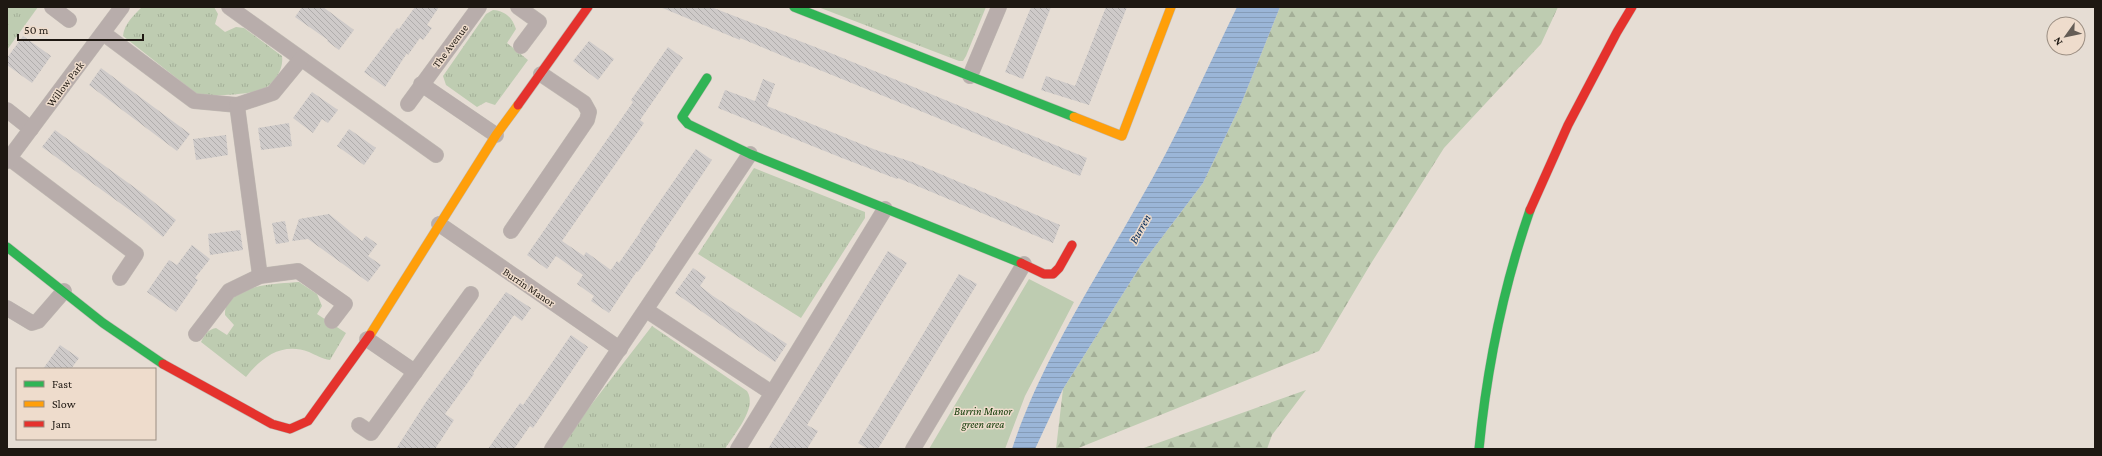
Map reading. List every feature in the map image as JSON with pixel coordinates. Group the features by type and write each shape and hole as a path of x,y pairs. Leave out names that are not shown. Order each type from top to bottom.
{"street":[{"path":"52,7 69,20"},
{"name":"Willow Park","path":"8,160 122,7"},
{"path":"228,7 436,155"},
{"name":"The Avenue","path":"408,104 421,84 479,7"},
{"path":"518,7 539,22 521,46"},
{"path":"7,247 64,291 103,324 153,358 241,408 272,424 290,429 308,421 367,339 404,283 439,224 496,135 588,7"},
{"path":"794,7 1122,136 1171,7"},
{"path":"970,76 999,7"},
{"path":"1479,449 1484,391 1511,271 1530,210 1555,151 1578,105 1632,7"},
{"path":"103,33 194,101 236,105 273,93 301,59"},
{"path":"511,231 587,120 589,112 584,103 541,74"},
{"path":"707,78 682,117 688,124 750,154 1024,264 1044,274 1053,274 1059,268 1072,245"},
{"path":"421,84 496,135"},
{"path":"236,105 260,276"},
{"path":"7,110 31,129"},
{"path":"552,449 750,154"},
{"path":"8,160 136,254 120,278"},
{"path":"738,449 886,209"},
{"name":"Burrin Manor","path":"439,224 620,349"},
{"path":"913,449 1024,264"},
{"path":"196,334 229,291 260,276 298,271 345,304 332,321"},
{"path":"7,308 32,323 38,322 64,291"},
{"path":"359,425 371,433 471,294"},
{"path":"646,310 772,393"},
{"path":"367,339 415,372"}],"green space":[{"path":"7,7 38,7 7,50"},
{"path":"142,7 214,7 218,14 215,24 225,32 236,27 244,28 282,56 280,71 270,85 254,92 221,95 198,95 123,36 127,24"},
{"path":"818,7 986,7 966,56 963,61 959,61"},
{"path":"1280,7 1558,7 1541,44 1444,148 1370,265 1319,351 1076,449 1056,449 1063,389 1141,265 1203,183 1241,104"},
{"path":"493,10 508,15 516,29 507,43 528,60 495,105 486,102 477,107 446,85 443,76 486,14"},
{"path":"754,168 865,212 865,218 801,318 698,254"},
{"name":"Burrin Manor green area","path":"1029,279 1074,302 1025,396 1005,449 929,449"},
{"path":"299,282 317,294 322,306 317,314 346,333 330,360 299,349 281,350 273,353 259,363 246,377 201,342 210,330 216,328 227,335 234,325 225,315 227,305 233,297 242,291 266,285"},
{"path":"652,326 747,391 750,398 744,421 725,449 557,449"},
{"path":"1306,390 1272,435 1267,449 1141,449"}],"water":[{"name":"Burren","path":"1237,7 1280,7 1241,104 1203,183 1141,265 1063,389 1035,449 1012,449 1024,416 1053,353 1153,178 1190,106"}],"building":[{"path":"302,7 323,7 354,30 339,50 327,41 328,40 295,17"},
{"path":"415,7 439,7 427,25 432,28 423,40 420,38 408,55 407,53 385,87 364,72"},
{"path":"660,7 711,7 828,52 1087,158 1080,176 800,62 740,38 740,40"},
{"path":"1031,7 1051,7 1023,79 1005,72"},
{"path":"1106,7 1127,7 1089,105 1041,90 1046,76 1075,86"},
{"path":"23,36 51,56 32,83 7,65 7,58"},
{"path":"589,41 614,59 598,80 573,61"},
{"path":"668,47 683,58 640,120 644,123 562,241 584,256 586,252 611,270 617,261 619,263 696,149 712,160 655,245 656,246 609,313 591,301 594,296 577,284 583,275 556,256 547,269 527,255 633,102 631,100"},
{"path":"101,68 190,134 177,151 89,85"},
{"path":"763,79 775,84 767,106 876,150 912,162 1060,225 1053,243 898,178 897,179 842,158 718,108 725,90 755,101"},
{"path":"312,92 338,110 328,123 322,119 313,133 293,118"},
{"path":"289,123 292,146 261,150 258,128"},
{"path":"349,129 376,148 364,165 337,146"},
{"path":"55,130 145,195 176,220 163,237 138,216 42,147"},
{"path":"226,135 228,155 196,160 193,139"},
{"path":"329,214 362,241 366,236 377,244 368,256 381,265 368,282 308,239 292,241 299,219"},
{"path":"285,221 289,242 276,244 272,223"},
{"path":"240,230 243,250 210,255 208,234"},
{"path":"192,245 210,259 195,278 198,280 176,312 147,292 169,260 177,265"},
{"path":"888,251 907,263 807,425 818,431 807,449 768,449"},
{"path":"693,268 706,277 700,286 787,344 775,362 675,293"},
{"path":"959,274 977,284 878,449 868,449 858,443"},
{"path":"506,292 531,308 522,321 514,315 445,414 454,420 435,449 396,449 426,402"},
{"path":"571,335 588,347 533,428 530,426 514,449 488,449 520,403 523,405"},
{"path":"60,345 79,358 72,368 44,368"}],"traffic: fast":[{"path":"794,7 1074,117"},
{"path":"707,78 682,117 688,124 750,154 1021,263"},
{"path":"1479,449 1482,418 1497,328 1520,239 1530,210"},
{"path":"7,247 103,323 163,364"}],"traffic: slow":[{"path":"1074,117 1122,136 1171,7"},
{"path":"370,335 496,135 518,105"}],"traffic: jam":[{"path":"518,105 588,7"},
{"path":"1530,210 1568,125 1617,32 1632,7"},
{"path":"1021,263 1044,274 1053,274 1059,268 1072,245"},
{"path":"163,364 272,424 290,429 308,421 370,335"}]}
